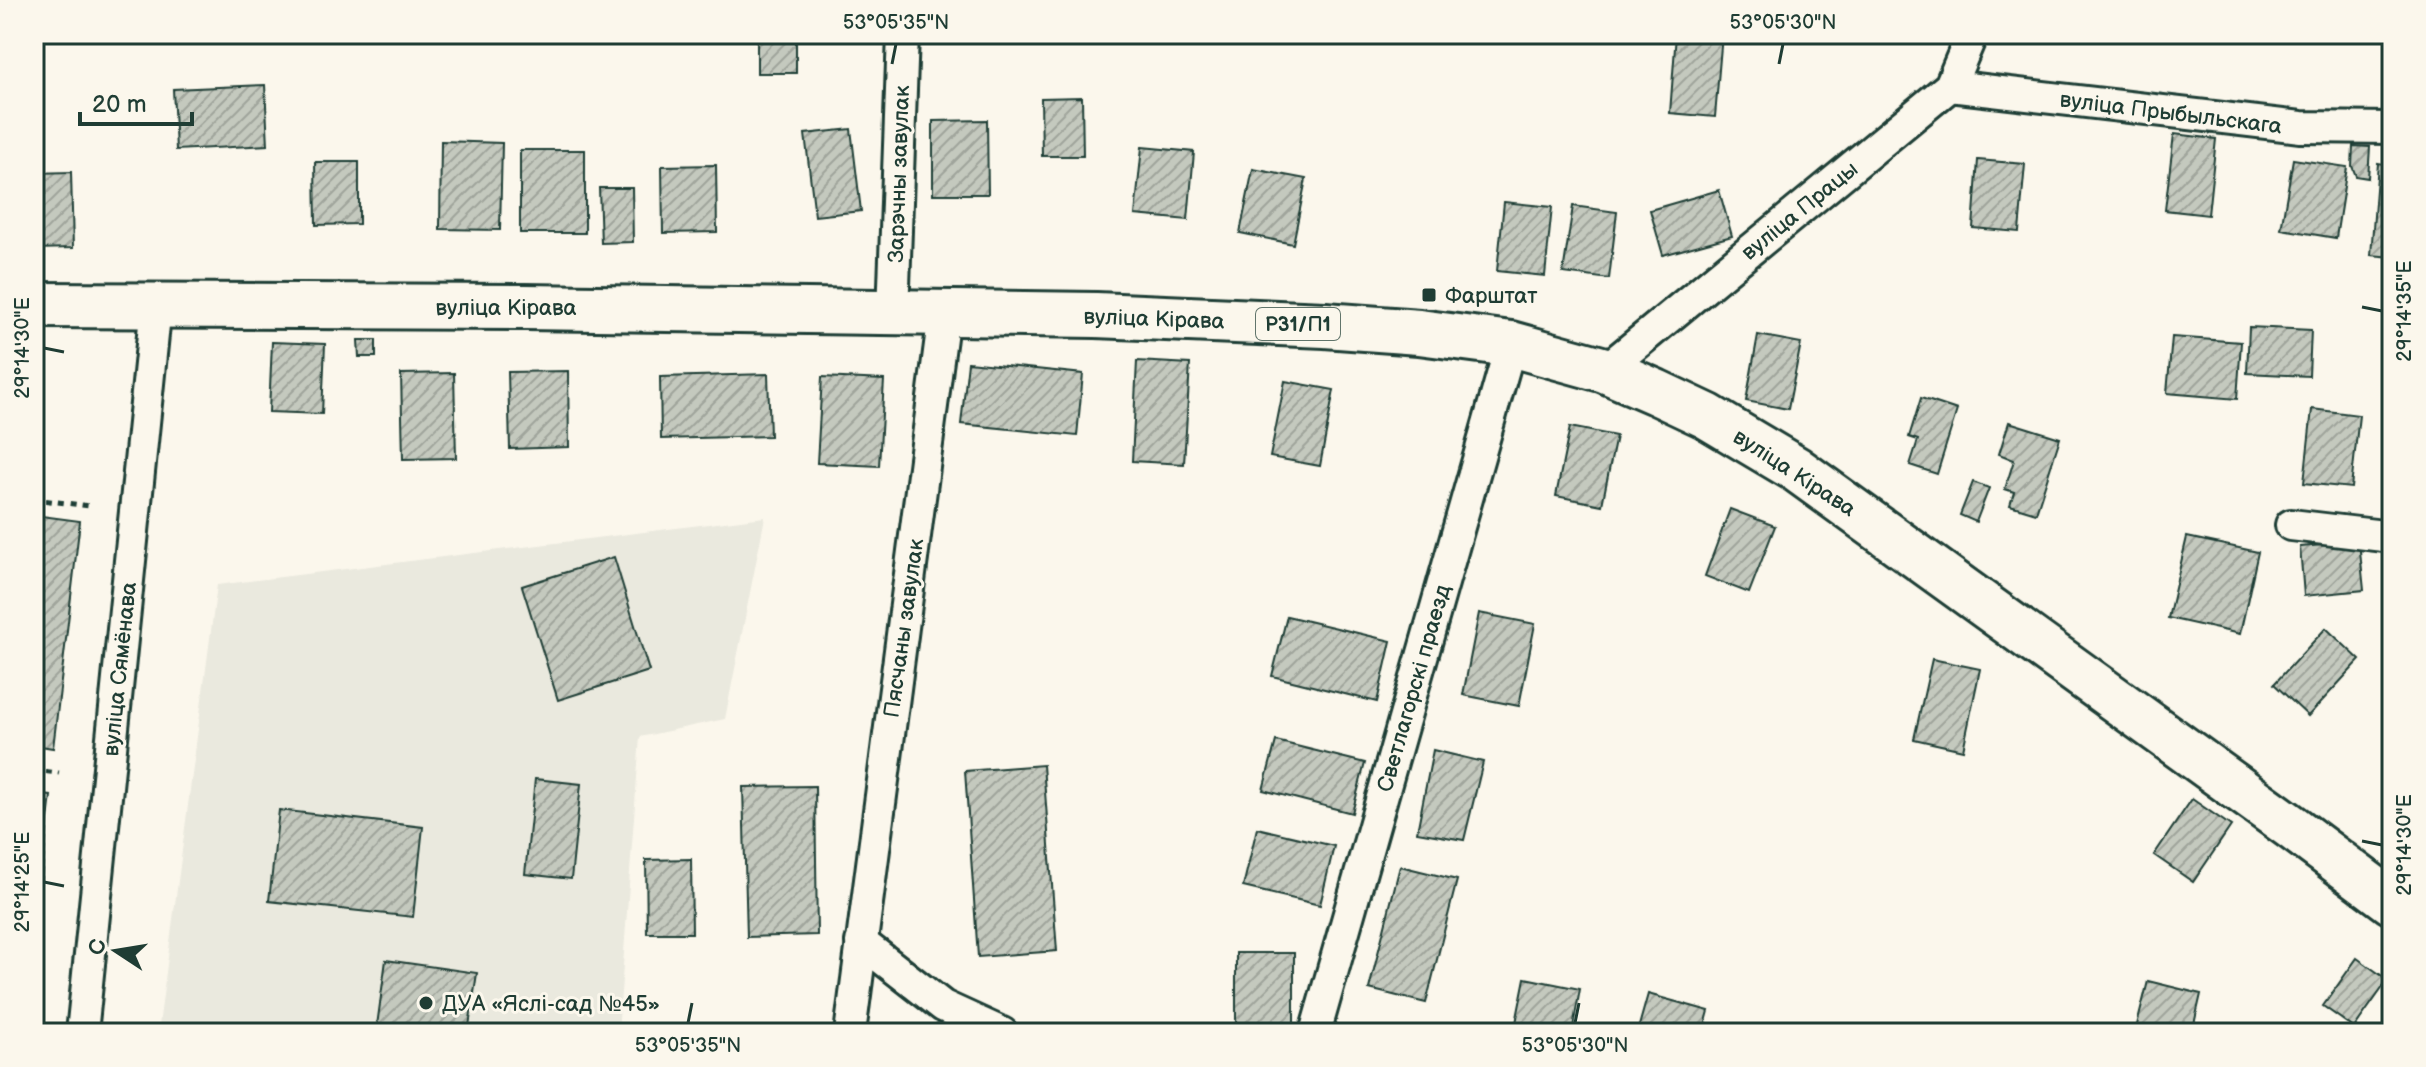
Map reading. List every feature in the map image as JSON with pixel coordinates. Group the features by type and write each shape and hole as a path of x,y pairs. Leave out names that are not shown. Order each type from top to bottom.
{"main road":[{"name":"вуліца Кірава","path":"34,305 1096,315 1419,332 1511,344 1605,370 1707,416 1796,469 2392,902"}],"street":[{"name":"Зарэчны завулак","path":"893,314 903,34"},
{"name":"вуліца Працы","path":"1605,370 1950,86 1972,34"},
{"name":"вуліца Прыбыльскага","path":"1950,86 2301,127 2392,128"},
{"name":"вуліца Сямёнава","path":"82,1033 156,305"},
{"name":"Пясчаны завулак","path":"850,1033 944,314"},
{"name":"Светлагорскі праезд","path":"1315,1033 1511,344"},
{"path":"2291,525 2392,537"},
{"path":"861,942 943,1006 1002,1033"}],"path":[{"path":"34,499 89,506"},
{"path":"34,770 59,773"}],"shaded area":[{"path":"765,517 725,719 640,737 618,1033 158,1033 217,585"}],"building":[{"path":"757,34 796,34 796,73 757,73"},
{"path":"1676,34 1722,34 1715,117 1670,113"},
{"path":"265,85 268,145 176,150 173,89"},
{"path":"1082,97 1083,156 1042,156 1041,98"},
{"path":"987,120 988,194 933,194 933,121"},
{"path":"851,129 861,211 815,216 805,134"},
{"path":"2174,134 2216,139 2208,215 2165,210"},
{"path":"441,141 502,143 500,230 440,229"},
{"path":"2353,146 2370,147 2368,178 2356,176 2352,166"},
{"path":"1142,147 1194,152 1188,220 1135,215"},
{"path":"520,150 585,150 585,233 520,233"},
{"path":"2293,159 2347,167 2336,238 2281,229"},
{"path":"1978,160 2025,164 2019,232 1973,228"},
{"path":"315,162 359,162 359,224 316,225"},
{"path":"2378,163 2392,165 2392,257 2371,255"},
{"path":"716,165 717,232 663,233 662,166"},
{"path":"1253,169 1306,179 1293,244 1240,233"},
{"path":"71,172 73,248 34,249 34,173"},
{"path":"599,188 632,188 633,242 601,243"},
{"path":"1719,190 1732,236 1663,255 1650,210"},
{"path":"1504,202 1552,207 1545,276 1497,271"},
{"path":"1573,206 1617,212 1609,279 1563,273"},
{"path":"2249,327 2311,330 2309,376 2247,373"},
{"path":"1758,335 1801,343 1788,409 1746,401"},
{"path":"2172,337 2241,342 2237,399 2167,393"},
{"path":"358,340 376,340 376,357 359,357"},
{"path":"272,342 325,344 322,414 269,412"},
{"path":"1137,361 1190,364 1184,464 1132,461"},
{"path":"968,362 1083,374 1077,436 961,424"},
{"path":"568,371 569,447 510,449 508,372"},
{"path":"454,373 456,458 403,459 401,374"},
{"path":"768,374 770,436 661,439 660,377"},
{"path":"822,377 884,380 879,466 817,463"},
{"path":"1285,381 1334,390 1320,466 1270,457"},
{"path":"1921,398 1957,410 1937,474 1910,465 1918,440 1909,437"},
{"path":"2312,409 2359,415 2351,488 2304,483"},
{"path":"2009,422 2060,438 2036,513 2010,505 2014,492 2005,489 2014,460 1999,454"},
{"path":"1570,427 1616,436 1602,505 1556,496"},
{"path":"1973,482 1989,488 1976,522 1960,515"},
{"path":"1730,509 1775,526 1749,593 1705,576"},
{"path":"34,515 80,521 53,748 34,745"},
{"path":"2187,537 2258,552 2240,634 2168,618"},
{"path":"2359,542 2364,590 2304,596 2300,547"},
{"path":"614,557 649,671 558,700 522,586"},
{"path":"1479,613 1535,624 1519,706 1463,695"},
{"path":"1287,616 1391,641 1377,702 1272,676"},
{"path":"2326,628 2360,660 2308,716 2274,684"},
{"path":"1932,659 1980,669 1963,750 1914,739"},
{"path":"1276,741 1365,763 1352,813 1263,790"},
{"path":"1433,750 1483,762 1464,840 1417,832"},
{"path":"1043,765 1057,951 978,957 965,771"},
{"path":"535,779 581,784 571,879 525,874"},
{"path":"815,786 817,935 747,937 743,787"},
{"path":"34,794 51,796 34,933"},
{"path":"2192,799 2231,826 2193,882 2154,855"},
{"path":"279,810 423,827 413,917 269,901"},
{"path":"1257,828 1334,846 1320,905 1243,887"},
{"path":"691,859 692,933 647,933 646,860"},
{"path":"1400,866 1457,880 1426,1003 1369,989"},
{"path":"1236,953 1294,953 1294,1029 1236,1029"},
{"path":"2357,958 2388,980 2354,1028 2323,1006"},
{"name":"ДУА «Яслі-сад №45»","path":"386,960 477,973 468,1033 376,1033"},
{"path":"1525,978 1580,989 1572,1033 1514,1033"},
{"path":"2148,981 2201,994 2192,1033 2135,1033"},
{"path":"1648,994 1709,1011 1703,1033 1637,1033"}],"place":[{"name":"Фарштат","path":"1429,295"},
{"name":"ДУА «Яслі-сад №45»","path":"426,1003"}]}
